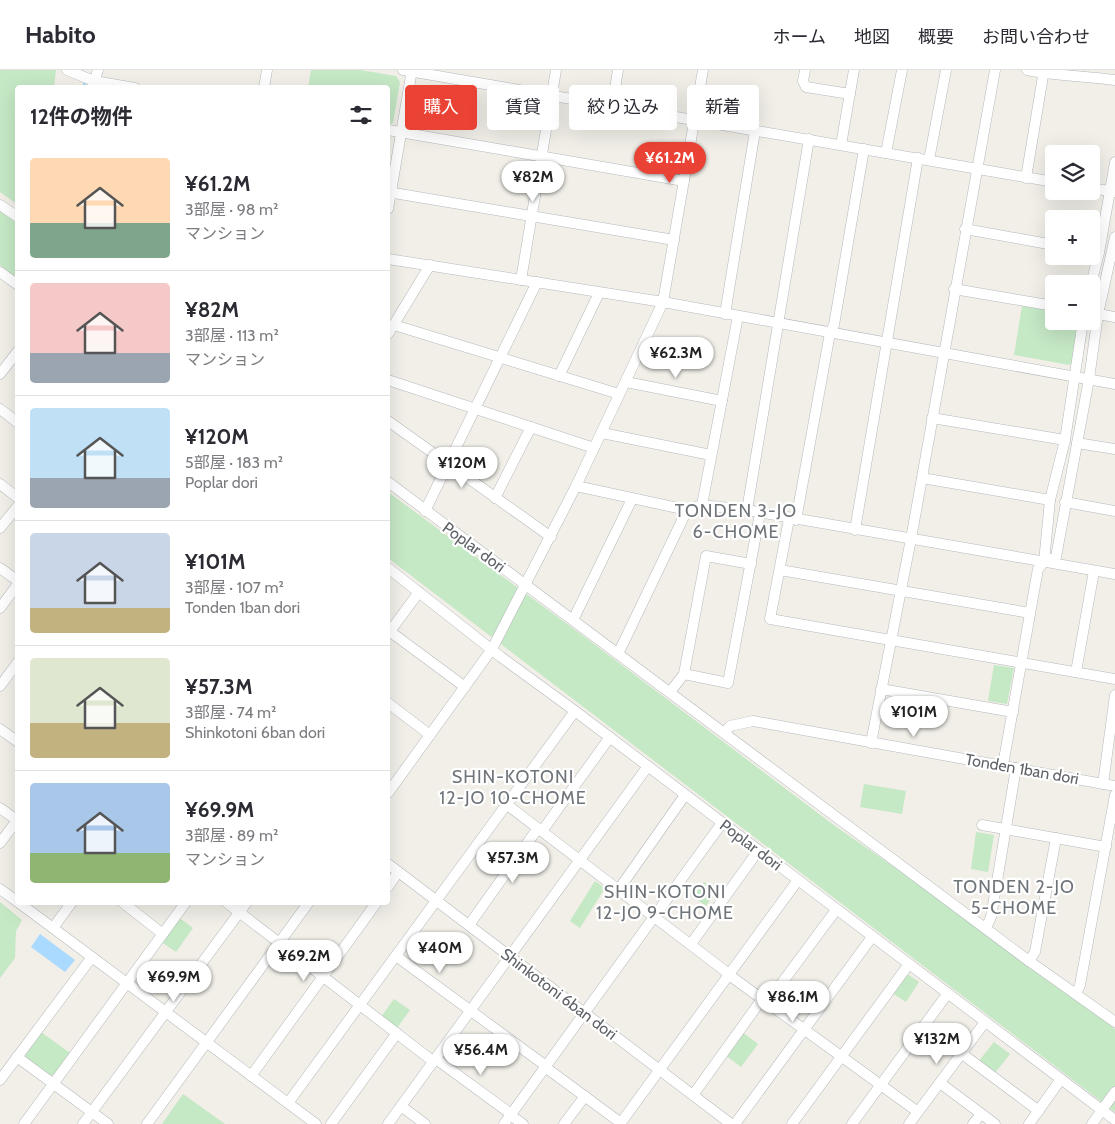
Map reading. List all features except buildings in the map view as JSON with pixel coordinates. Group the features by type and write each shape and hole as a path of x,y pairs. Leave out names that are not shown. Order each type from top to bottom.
{"street":[{"path":"67,70 93,84 98,70"},
{"path":"264,85 267,70"},
{"path":"390,187 401,133 409,70 492,85"},
{"path":"554,85 556,70"},
{"path":"616,85 618,70"},
{"path":"700,85 703,70"},
{"path":"805,70 803,81 806,87 850,94"},
{"path":"841,145 854,70"},
{"path":"886,153 902,70"},
{"path":"855,530 887,342 923,159 946,70"},
{"path":"871,743 911,539 954,289 995,70"},
{"path":"1028,70 1065,76 1078,74 1115,80"},
{"path":"1026,178 1044,72"},
{"path":"390,130 684,181"},
{"path":"521,280 546,130"},
{"path":"391,780 430,735 492,649 527,586 626,382 663,302 692,130"},
{"path":"725,314 755,130 1045,181"},
{"path":"747,510 809,139"},
{"path":"864,149 834,325 830,333 770,619 1115,679"},
{"path":"1100,235 1112,192 1115,162"},
{"path":"390,192 674,240"},
{"path":"0,205 15,215"},
{"path":"965,229 1045,243"},
{"path":"1100,307 1114,255 1115,237"},
{"path":"390,258 663,302 1115,384"},
{"path":"390,331 430,266"},
{"path":"1,274 15,283"},
{"path":"425,512 501,358 536,282"},
{"path":"954,289 1045,304"},
{"path":"560,376 599,293"},
{"path":"1100,314 1115,317"},
{"path":"702,505 738,316"},
{"path":"394,325 619,394"},
{"path":"1044,562 1050,500 1065,440 1082,330"},
{"path":"1003,765 1038,569 1044,562 1056,557 1096,330"},
{"path":"0,374 15,355"},
{"path":"390,381 594,448"},
{"path":"626,382 722,401"},
{"path":"0,409 15,420"},
{"path":"932,418 1065,440"},
{"path":"390,422 551,537"},
{"path":"495,498 531,427"},
{"path":"602,433 711,455"},
{"path":"1077,442 1115,449"},
{"path":"922,478 1050,500"},
{"path":"0,484 15,496"},
{"name":"Poplar dori","path":"390,484 425,512 725,732 1029,961 1115,1022"},
{"path":"576,486 687,510 702,505 747,510 1115,574"},
{"path":"573,620 632,498"},
{"path":"1065,502 1115,510"},
{"path":"0,528 15,510"},
{"path":"618,654 687,510"},
{"path":"684,674 728,683 760,513"},
{"path":"670,692 684,674 706,556 751,564"},
{"path":"0,568 15,580"},
{"name":"Poplar dori","path":"390,570 758,851 1115,1120"},
{"path":"780,570 1030,613"},
{"path":"1076,672 1094,571"},
{"path":"0,608 15,587"},
{"path":"390,629 418,592"},
{"path":"390,633 464,687"},
{"path":"0,686 15,666"},
{"path":"881,689 1013,712"},
{"path":"1103,784 1115,695"},
{"path":"390,705 430,735"},
{"path":"288,1103 575,711"},
{"name":"Tonden 1ban dori","path":"725,732 730,726 752,722 1115,786"},
{"path":"0,729 15,740"},
{"path":"469,925 610,737"},
{"path":"388,1124 648,766"},
{"path":"986,928 990,917 1007,830 1016,768"},
{"path":"618,889 685,795"},
{"path":"1076,994 1080,985 1115,795"},
{"path":"506,804 729,975 918,1112"},
{"path":"0,808 15,819"},
{"path":"0,843 15,823"},
{"path":"504,1124 722,823"},
{"path":"982,825 1106,846"},
{"path":"1029,961 1035,952 1056,838"},
{"path":"691,944 758,851"},
{"name":"Shinkotoni 6ban dori","path":"390,866 733,1124"},
{"path":"390,884 398,872"},
{"path":"396,956 620,1123 798,880"},
{"path":"0,889 15,900"},
{"path":"22,905 316,1124"},
{"path":"53,928 70,905"},
{"path":"126,905 163,934"},
{"path":"24,1124 184,905"},
{"path":"230,905 397,1033 511,1114 522,1124"},
{"path":"83,1124 245,905"},
{"path":"147,1124 307,905"},
{"path":"251,1076 374,905"},
{"path":"693,1095 836,910"},
{"path":"733,1124 872,937"},
{"path":"0,1080 92,957"},
{"path":"792,1124 909,964"},
{"path":"852,1124 948,993"},
{"path":"909,1124 985,1022"},
{"path":"331,1124 397,1033"},
{"path":"962,1053 1038,1111"},
{"path":"17,1057 108,1124"},
{"path":"1029,1124 1061,1080"},
{"path":"940,1083 995,1124"},
{"path":"1092,1124 1115,1092"},
{"path":"564,1124 585,1096"},
{"path":"401,1106 425,1124"},
{"path":"974,1124 981,1114"}],"green space":[{"path":"0,70 56,70 54,85 15,85 15,203 0,192"},
{"path":"311,70 360,70 396,76 400,82 393,123 390,124 390,85 308,85"},
{"path":"0,210 15,221 15,276 0,265"},
{"path":"1022,306 1045,310 1045,330 1078,330 1072,363 1069,365 1014,355"},
{"path":"390,493 578,632 835,826 953,908 1115,1029 1115,1112 390,560"},
{"path":"994,665 1014,668 1007,704 988,701"},
{"path":"864,784 906,791 902,814 860,807"},
{"path":"976,832 994,835 988,872 971,869"},
{"path":"595,881 605,888 580,928 570,921"},
{"path":"704,882 717,890 706,906 693,897"},
{"path":"0,902 22,920 16,931 15,958 0,978"},
{"path":"178,917 193,928 176,952 160,941"},
{"path":"906,973 919,982 906,1002 892,993"},
{"path":"394,999 410,1010 397,1028 381,1017"},
{"path":"41,1032 70,1053 54,1075 50,1075 26,1059 26,1054"},
{"path":"742,1032 758,1044 741,1067 725,1055"},
{"path":"994,1042 1010,1054 995,1073 978,1062"},
{"path":"183,1094 225,1124 162,1124"}],"water":[{"path":"40,934 75,960 65,972 31,947"}],"waterway":[{"path":"84,85 86,80"}],"district":[{"name":"TONDEN 3-JO 6-CHOME","path":"736,521"},
{"name":"SHIN-KOTONI 12-JO 10-CHOME","path":"513,788"},
{"name":"TONDEN 2-JO 5-CHOME","path":"1014,898"},
{"name":"SHIN-KOTONI 12-JO 9-CHOME","path":"665,902"}]}
